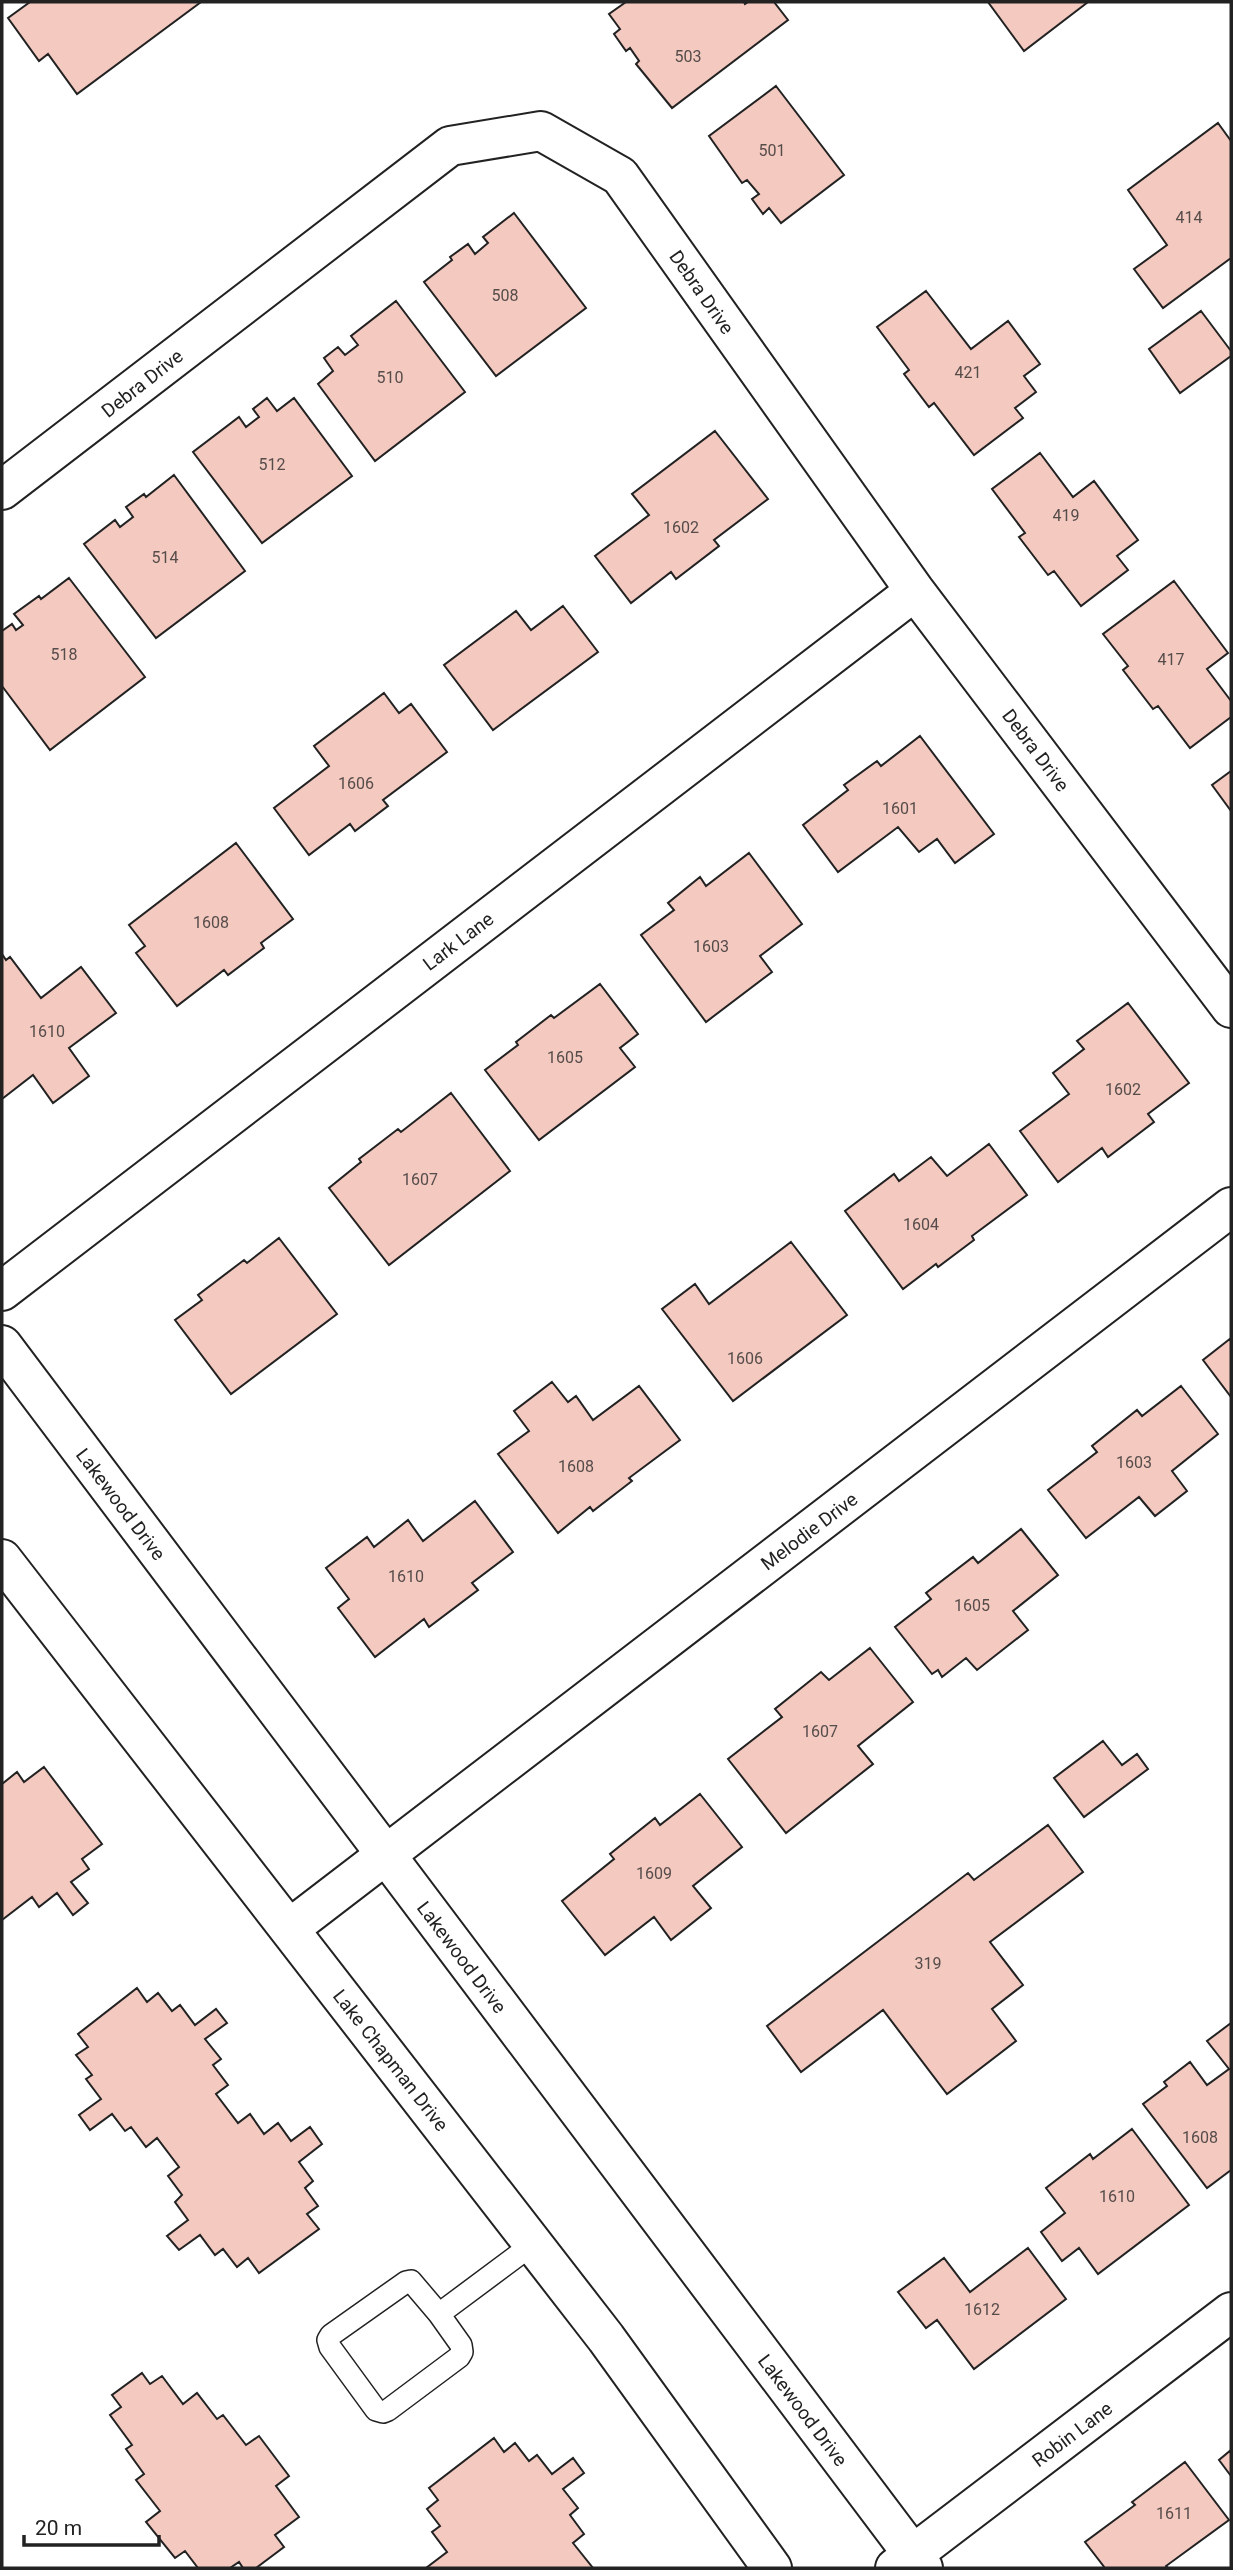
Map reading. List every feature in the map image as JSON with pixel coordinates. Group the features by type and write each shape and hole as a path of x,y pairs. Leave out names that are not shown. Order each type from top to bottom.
{"street":[{"name":"Debra Drive","path":"2,490 450,146 541,131 620,176 915,590 1231,1008"},
{"name":"Lark Lane","path":"2,1291 915,590"},
{"name":"Melodie Drive","path":"289,1929 1231,1207"},
{"name":"Lakewood Drive","path":"2,1345 386,1855 910,2564"},
{"name":"Lake Chapman Drive","path":"2,1559 606,2337 772,2568"},
{"name":"Robin Lane","path":"910,2564 1231,2312"}],"lane":[{"path":"439,2314 533,2244"},
{"path":"411,2281 439,2314 461,2345 462,2353 388,2410 376,2410 330,2347 328,2340 331,2335 405,2282 411,2281"}],"building":[{"path":"30,2 201,2 77,94 48,54 39,61 8,18"},
{"path":"626,2 774,2 788,20 672,108 636,64 639,61 630,48 626,51 614,34 620,29 609,14"},
{"path":"988,2 1088,2 1024,51"},
{"path":"776,86 844,175 781,223 769,208 763,214 752,199 759,194 747,180 742,183 709,136"},
{"path":"1218,123 1231,141 1231,258 1163,308 1134,269 1167,245 1128,190"},
{"path":"514,213 586,308 496,376 424,282 468,244 475,254 488,243 483,237"},
{"path":"926,291 971,349 1008,321 1040,364 1024,376 1036,392 1015,408 1023,418 974,455 934,403 929,407 904,374 909,370 877,327"},
{"path":"396,301 465,392 375,461 318,384 333,371 324,358 338,347 345,355 358,345 351,336"},
{"path":"1201,311 1231,351 1231,356 1180,393 1149,349"},
{"path":"267,398 277,411 294,398 352,476 262,543 193,452 239,417 246,427 259,417 253,409"},
{"path":"715,431 768,499 714,540 719,546 676,579 671,572 631,603 595,556 649,515 632,494"},
{"path":"1040,453 1073,497 1094,481 1138,540 1117,556 1128,570 1081,606 1054,571 1048,575 1019,537 1025,533 992,489"},
{"path":"174,475 245,571 156,638 84,544 115,520 120,527 133,517 126,507 144,494 146,497"},
{"path":"69,578 145,677 50,750 2,686 2,631 12,624 16,630 23,625 14,614 39,596 41,599"},
{"path":"1174,581 1228,653 1207,669 1231,701 1231,717 1190,748 1158,706 1153,709 1123,670 1128,666 1103,634"},
{"path":"563,606 598,652 493,730 444,665 516,611 531,630"},
{"path":"384,693 399,713 411,704 447,752 383,800 388,806 355,831 350,824 309,855 274,808 329,766 314,746"},
{"path":"920,736 994,834 955,863 937,839 919,852 898,827 838,872 803,825 848,790 844,785 877,761 881,766"},
{"path":"1231,771 1231,811 1212,785"},
{"path":"236,843 293,919 261,943 264,948 228,975 224,970 177,1006 136,953 145,946 129,925"},
{"path":"749,853 802,924 760,956 772,972 706,1022 641,935 674,910 668,903 700,877 706,886"},
{"path":"2,954 6,960 10,957 41,998 81,967 116,1013 69,1048 89,1076 53,1103 33,1075 2,1099"},
{"path":"600,984 638,1034 620,1048 635,1067 539,1140 485,1070 551,1015 554,1018"},
{"path":"1128,1003 1189,1083 1148,1114 1154,1122 1108,1157 1102,1148 1058,1182 1020,1131 1069,1094 1053,1073 1084,1049 1077,1041"},
{"path":"451,1093 510,1171 389,1265 329,1188 361,1162 359,1159 398,1129 401,1132"},
{"path":"989,1144 1027,1195 972,1236 974,1240 903,1289 845,1211 894,1174 899,1181 931,1157 947,1176"},
{"path":"279,1238 337,1314 231,1394 175,1320 202,1300 198,1295 244,1260 247,1263"},
{"path":"791,1242 847,1315 733,1401 662,1309 695,1284 709,1304"},
{"path":"1231,1338 1231,1397 1203,1360"},
{"path":"552,1382 568,1402 576,1396 593,1420 639,1386 680,1440 629,1478 632,1481 593,1511 590,1507 558,1533 498,1454 529,1431 514,1411"},
{"path":"1181,1386 1218,1434 1172,1471 1187,1491 1155,1516 1139,1497 1086,1538 1048,1490 1097,1452 1092,1446 1137,1410 1142,1416"},
{"path":"475,1501 513,1552 472,1583 478,1590 429,1627 424,1619 375,1657 338,1608 349,1599 326,1568 367,1537 374,1547 408,1520 423,1541"},
{"path":"1021,1529 1058,1575 1013,1611 1028,1630 977,1670 966,1658 942,1677 938,1670 932,1674 895,1627 931,1599 926,1593 973,1557 978,1563"},
{"path":"870,1648 913,1702 858,1746 873,1764 786,1833 728,1759 782,1717 775,1709 821,1672 829,1680"},
{"path":"1103,1741 1122,1765 1137,1754 1148,1769 1084,1817 1054,1778"},
{"path":"44,1767 102,1844 82,1859 89,1869 71,1882 88,1903 73,1915 57,1893 39,1907 32,1897 2,1920 2,1784 17,1772 24,1782"},
{"path":"700,1794 742,1847 693,1886 711,1908 671,1940 654,1917 605,1955 562,1901 614,1859 610,1854 655,1818 660,1825"},
{"path":"1048,1825 1083,1872 990,1942 1023,1985 992,2009 1016,2041 947,2094 883,2010 801,2072 767,2026 968,1873 974,1880"},
{"path":"137,1988 147,2002 158,1993 172,2011 180,2005 195,2025 216,2009 227,2023 205,2039 221,2059 213,2065 228,2085 216,2094 238,2123 250,2114 264,2134 278,2123 291,2141 310,2127 322,2144 299,2162 313,2181 305,2188 318,2206 307,2214 319,2229 259,2273 248,2258 237,2267 223,2249 215,2255 200,2235 179,2250 167,2236 188,2220 175,2202 182,2195 168,2176 179,2167 157,2138 146,2147 131,2127 125,2131 112,2114 90,2130 79,2115 101,2099 86,2079 92,2075 76,2055 88,2047 78,2034"},
{"path":"1231,2023 1231,2170 1207,2188 1143,2104 1167,2086 1164,2082 1190,2062 1207,2085 1229,2069 1207,2041"},
{"path":"1132,2129 1189,2205 1098,2274 1079,2248 1062,2261 1041,2232 1065,2213 1046,2188 1090,2154 1093,2159"},
{"path":"1028,2248 1066,2299 974,2369 937,2320 926,2328 898,2292 944,2258 970,2292"},
{"path":"142,2373 150,2384 162,2376 183,2404 197,2393 217,2419 223,2415 246,2445 259,2436 289,2476 276,2486 299,2517 275,2535 284,2547 256,2568 243,2568 239,2562 230,2568 198,2568 185,2551 175,2558 146,2522 160,2511 136,2480 144,2474 126,2449 132,2445 110,2415 121,2407 112,2395"},
{"path":"494,2438 504,2452 515,2443 529,2461 537,2455 552,2474 573,2458 584,2473 563,2489 578,2508 570,2515 584,2534 573,2543 593,2568 426,2568 447,2552 432,2532 440,2526 427,2509 438,2500 429,2488"},
{"path":"1231,2450 1231,2476 1219,2460"},
{"path":"1185,2462 1229,2520 1166,2566 1168,2568 1105,2568 1085,2542 1135,2505 1132,2502"}]}
